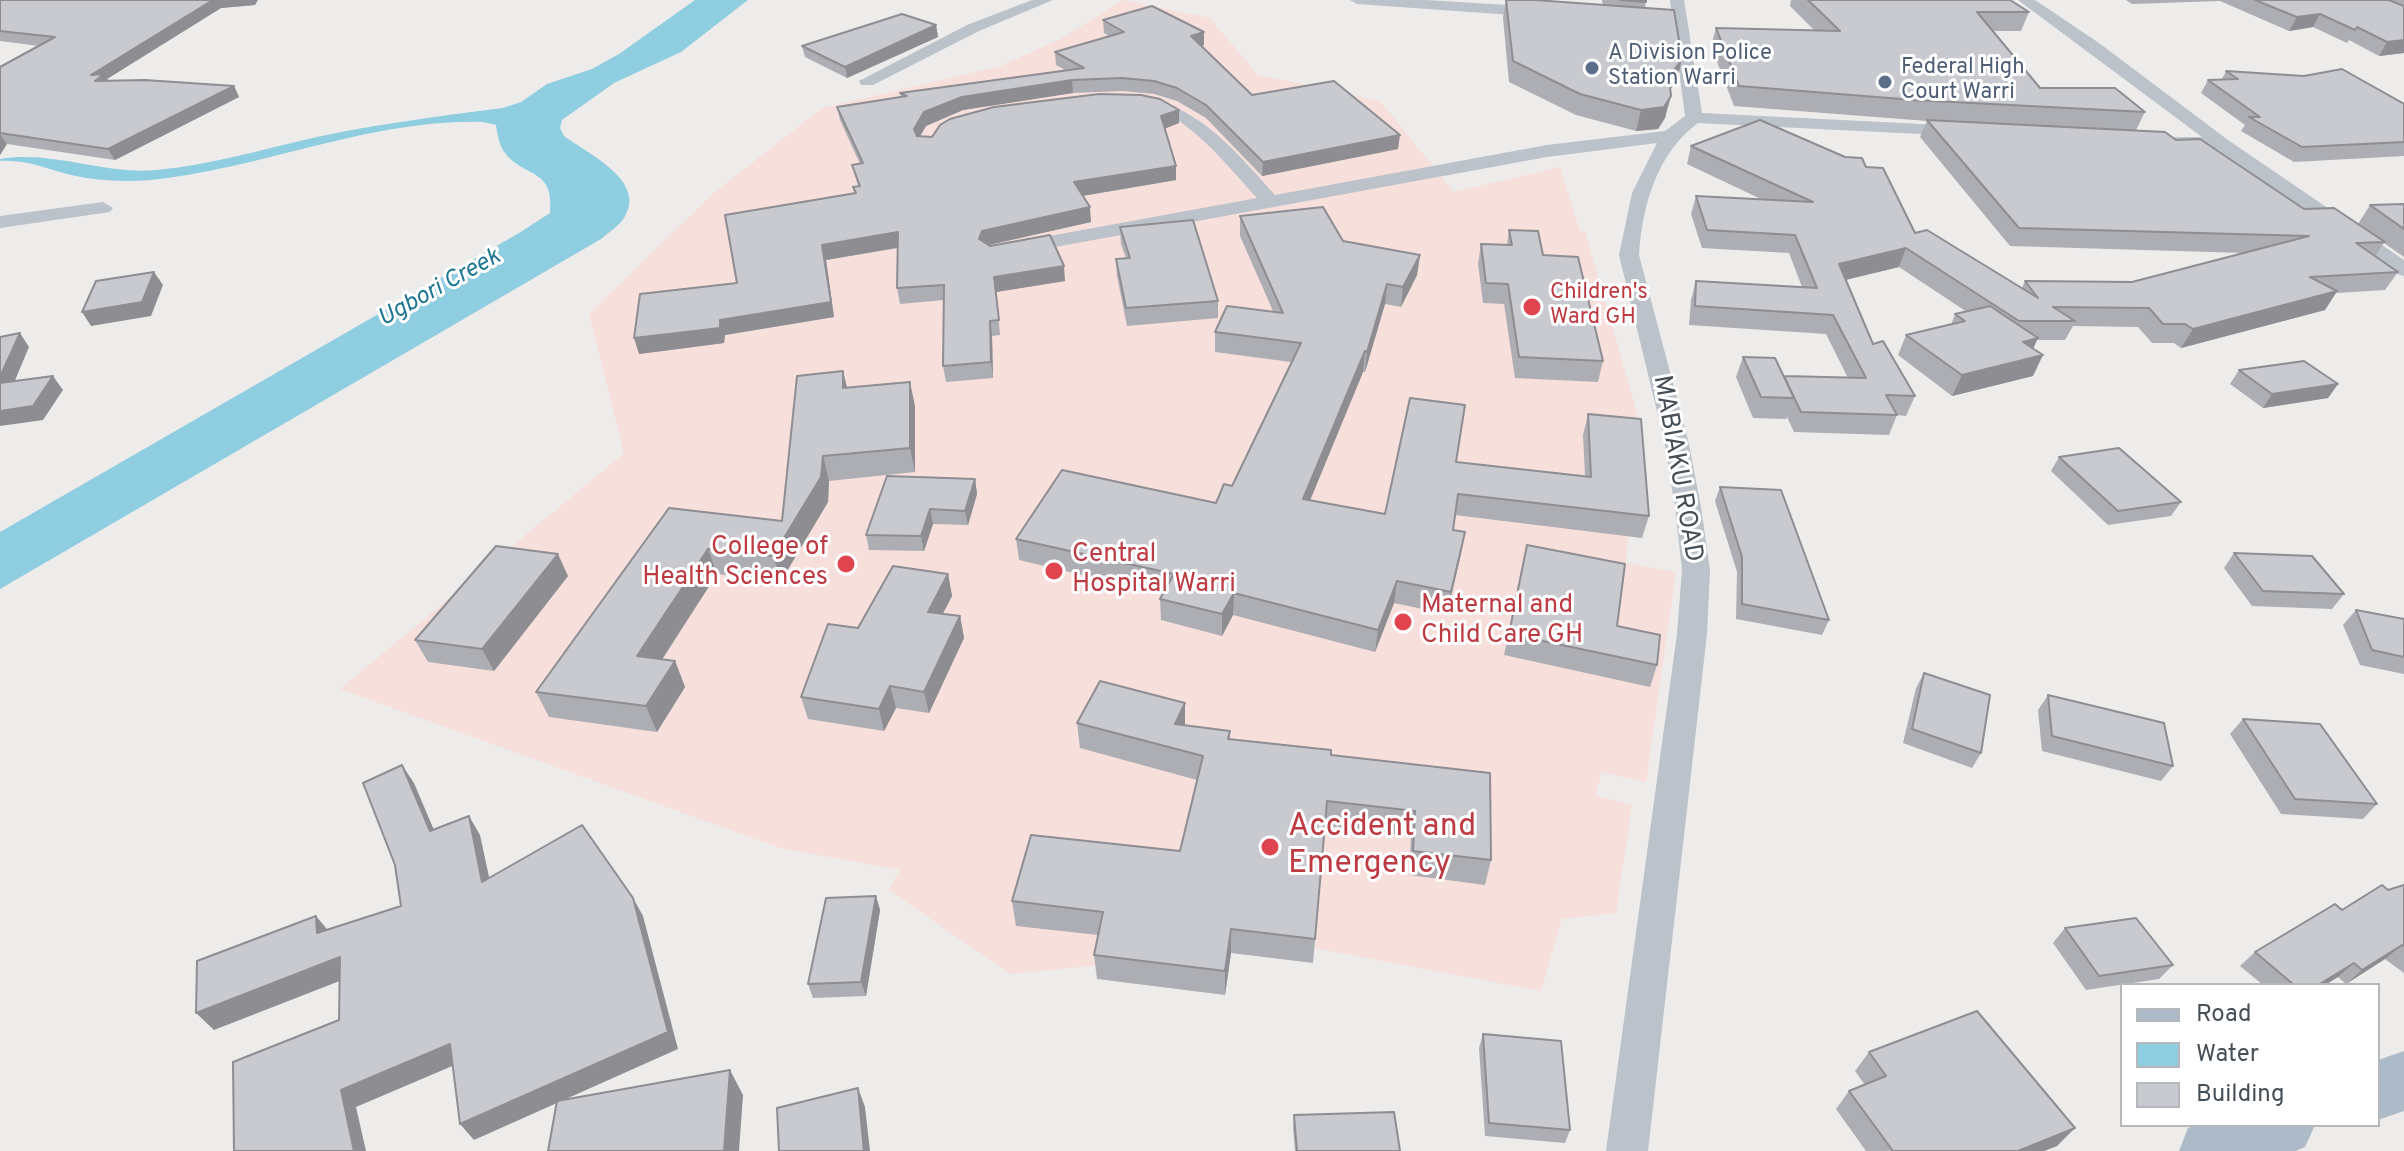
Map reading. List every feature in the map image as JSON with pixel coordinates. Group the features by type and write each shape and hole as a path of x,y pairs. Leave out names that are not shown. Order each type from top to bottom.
{"main road":[{"path":"2380,1089 2404,1081"},
{"path":"2211,1151 2277,1127"}],"street":[{"path":"867,81 973,28 1046,0"},
{"path":"1357,0 1559,14"},
{"path":"2025,0 2093,46 2222,144 2404,270"},
{"path":"1674,15 1694,118 1973,131"},
{"path":"1132,100 1171,107 1193,120 1270,201"},
{"name":"MABIAKU ROAD","path":"1627,1151 1692,634 1696,570 1676,440 1629,255 1630,232 1639,197 1671,136 1694,118"},
{"path":"993,252 1547,151 1671,136"},
{"path":"2160,141 2222,144"},
{"path":"0,222 103,208"}],"shaded area":[{"name":"Central Hospital Warri","path":"1123,0 1210,18 1258,75 1380,101 1454,192 1560,167 1580,231 1585,231 1637,413 1626,563 1676,572 1646,782 1602,772 1595,795 1632,805 1616,913 1562,919 1541,991 1298,945 1010,974 889,890 900,870 780,848 340,689 624,453 589,314 710,196 822,108 1001,66 1062,38"}],"water":[{"name":"Ugbori Creek","path":"695,0 748,0 681,52 614,83 562,120 560,128 564,136 600,160 622,181 628,192 629,205 619,224 601,239 0,589 0,532 519,233 550,213 550,198 542,180 503,150 496,125 483,122 399,128 234,166 151,180 91,179 0,159 39,158 136,171 176,168 363,128 503,108 521,102 547,84 592,69 619,54"}],"building":[{"path":"0,0 213,0 91,75 104,74 95,81 145,80 234,86 108,149 0,133 0,67 55,37 0,31"},
{"name":"A Division Police Station Warri","path":"1506,0 1674,10 1682,59 1669,77 1671,96 1664,107 1641,110 1580,94 1513,61"},
{"path":"1808,0 2010,0 2029,12 1977,12 2040,88 2115,88 2145,112 1914,100 1739,86 1716,28 1840,31"},
{"path":"2255,0 2389,0 2404,6 2404,40 2387,42 2320,14 2297,17"},
{"path":"1152,6 1204,32 1191,36 1252,95 1334,81 1400,135 1263,162 1206,105 1177,88 1154,81 1122,78 1072,80 962,97 924,112 914,129 917,136 932,137 940,125 950,119 994,107 1099,94 1141,95 1160,99 1179,110 1161,116 1176,166 1074,182 1090,207 982,231 979,239 990,246 1050,235 1064,266 994,277 999,320 990,321 991,362 943,366 944,285 897,288 898,232 822,245 831,302 720,320 720,328 634,338 640,294 737,283 725,215 856,193 853,187 860,186 852,165 863,163 837,107 907,96 900,93 1084,68 1055,52 1124,32 1103,20"},
{"path":"902,14 936,25 845,67 802,46"},
{"path":"2342,69 2404,104 2404,142 2302,147 2249,117 2260,117 2208,80 2238,79 2226,71 2304,76"},
{"path":"1760,120 1845,157 1862,158 1866,167 1883,168 1915,233 1927,230 2038,298 2025,281 2132,282 2309,236 2019,228 1927,120 2165,132 2176,140 2200,139 2304,209 2334,208 2385,242 2356,243 2398,272 2310,277 2337,291 2193,329 2185,324 2163,324 2149,308 2053,307 2075,321 2019,321 1906,248 1839,264 1873,344 1883,341 1915,396 1886,395 1897,415 1801,412 1784,376 1866,378 1833,315 1695,306 1696,281 1817,288 1795,235 1707,230 1696,196 1813,202 1691,146"},
{"path":"2404,204 2404,229 2370,205"},
{"path":"1323,207 1343,241 1420,255 1403,287 1387,284 1367,352 1303,499 1385,514 1410,398 1465,405 1456,462 1591,477 1588,414 1641,419 1649,516 1458,494 1453,530 1465,532 1451,592 1397,581 1378,630 1234,593 1222,614 1160,599 1174,574 1016,539 1062,470 1216,503 1224,484 1232,486 1301,343 1215,332 1227,306 1283,313 1240,216"},
{"path":"1193,220 1218,301 1126,308 1116,259 1130,258 1120,227"},
{"path":"1509,230 1538,231 1543,255 1578,257 1603,361 1519,357 1508,284 1486,283 1481,244 1512,245"},
{"path":"154,272 142,302 82,312 96,281"},
{"path":"1990,306 2038,338 2023,342 2043,355 1962,375 1906,335 1965,321 1955,314"},
{"path":"20,333 0,377 0,337"},
{"path":"1743,357 1775,358 1794,398 1761,397"},
{"path":"2304,361 2338,384 2272,394 2239,370"},
{"path":"843,371 843,388 910,382 910,448 823,456 821,477 773,556 708,549 637,656 675,661 646,706 536,692 669,508 782,521 797,376"},
{"path":"53,376 33,406 0,411 0,383"},
{"path":"2119,448 2181,502 2118,511 2059,457"},
{"path":"887,476 975,479 965,511 930,509 921,536 866,535"},
{"path":"1720,487 1781,490 1829,620 1742,604 1742,557"},
{"path":"1527,545 1625,564 1617,626 1660,635 1657,665 1509,634"},
{"path":"496,546 558,554 482,649 415,640"},
{"path":"2234,553 2312,556 2344,594 2263,591"},
{"path":"893,566 948,574 928,612 960,616 924,692 890,686 879,709 801,697 828,624 858,628"},
{"path":"2356,610 2404,619 2404,657 2372,650"},
{"path":"1924,673 1990,695 1981,753 1912,729"},
{"path":"1100,681 1185,703 1175,724 1230,731 1228,739 1331,750 1331,755 1490,773 1491,860 1413,851 1415,811 1327,801 1315,939 1231,929 1225,971 1094,955 1103,912 1012,901 1031,835 1180,851 1203,756 1077,723"},
{"path":"2048,695 2164,723 2173,766 2052,736"},
{"path":"2243,719 2320,724 2377,804 2295,799"},
{"path":"402,765 430,831 469,816 482,882 582,825 633,898 668,1032 460,1124 450,1044 341,1090 354,1151 234,1151 233,1062 339,1020 340,957 196,1013 197,961 316,916 317,933 401,906 395,865 363,783"},
{"path":"2382,885 2388,890 2404,885 2404,946 2362,970 2354,963 2321,983 2292,983 2255,952 2335,904 2342,910"},
{"path":"876,896 861,982 808,984 826,898"},
{"path":"2136,918 2173,965 2099,976 2065,928"},
{"path":"1977,1011 2075,1128 2018,1151 1893,1151 1849,1091 1886,1076 1869,1052"},
{"path":"1483,1034 1561,1041 1570,1130 1489,1123"},
{"path":"730,1070 724,1151 548,1151 557,1101"},
{"path":"858,1088 864,1151 779,1151 777,1108"},
{"path":"1394,1112 1400,1151 1297,1151 1294,1115"}],"place":[{"name":"A Division Police Station Warri","path":"1592,68"},
{"name":"Federal High Court Warri","path":"1885,82"},
{"name":"Children's Ward GH","path":"1532,307"},
{"name":"College of Health Sciences","path":"846,564"},
{"name":"Central Hospital Warri","path":"1054,571"},
{"name":"Maternal and Child Care GH","path":"1403,622"},
{"name":"Accident and Emergency","path":"1270,847"}]}
